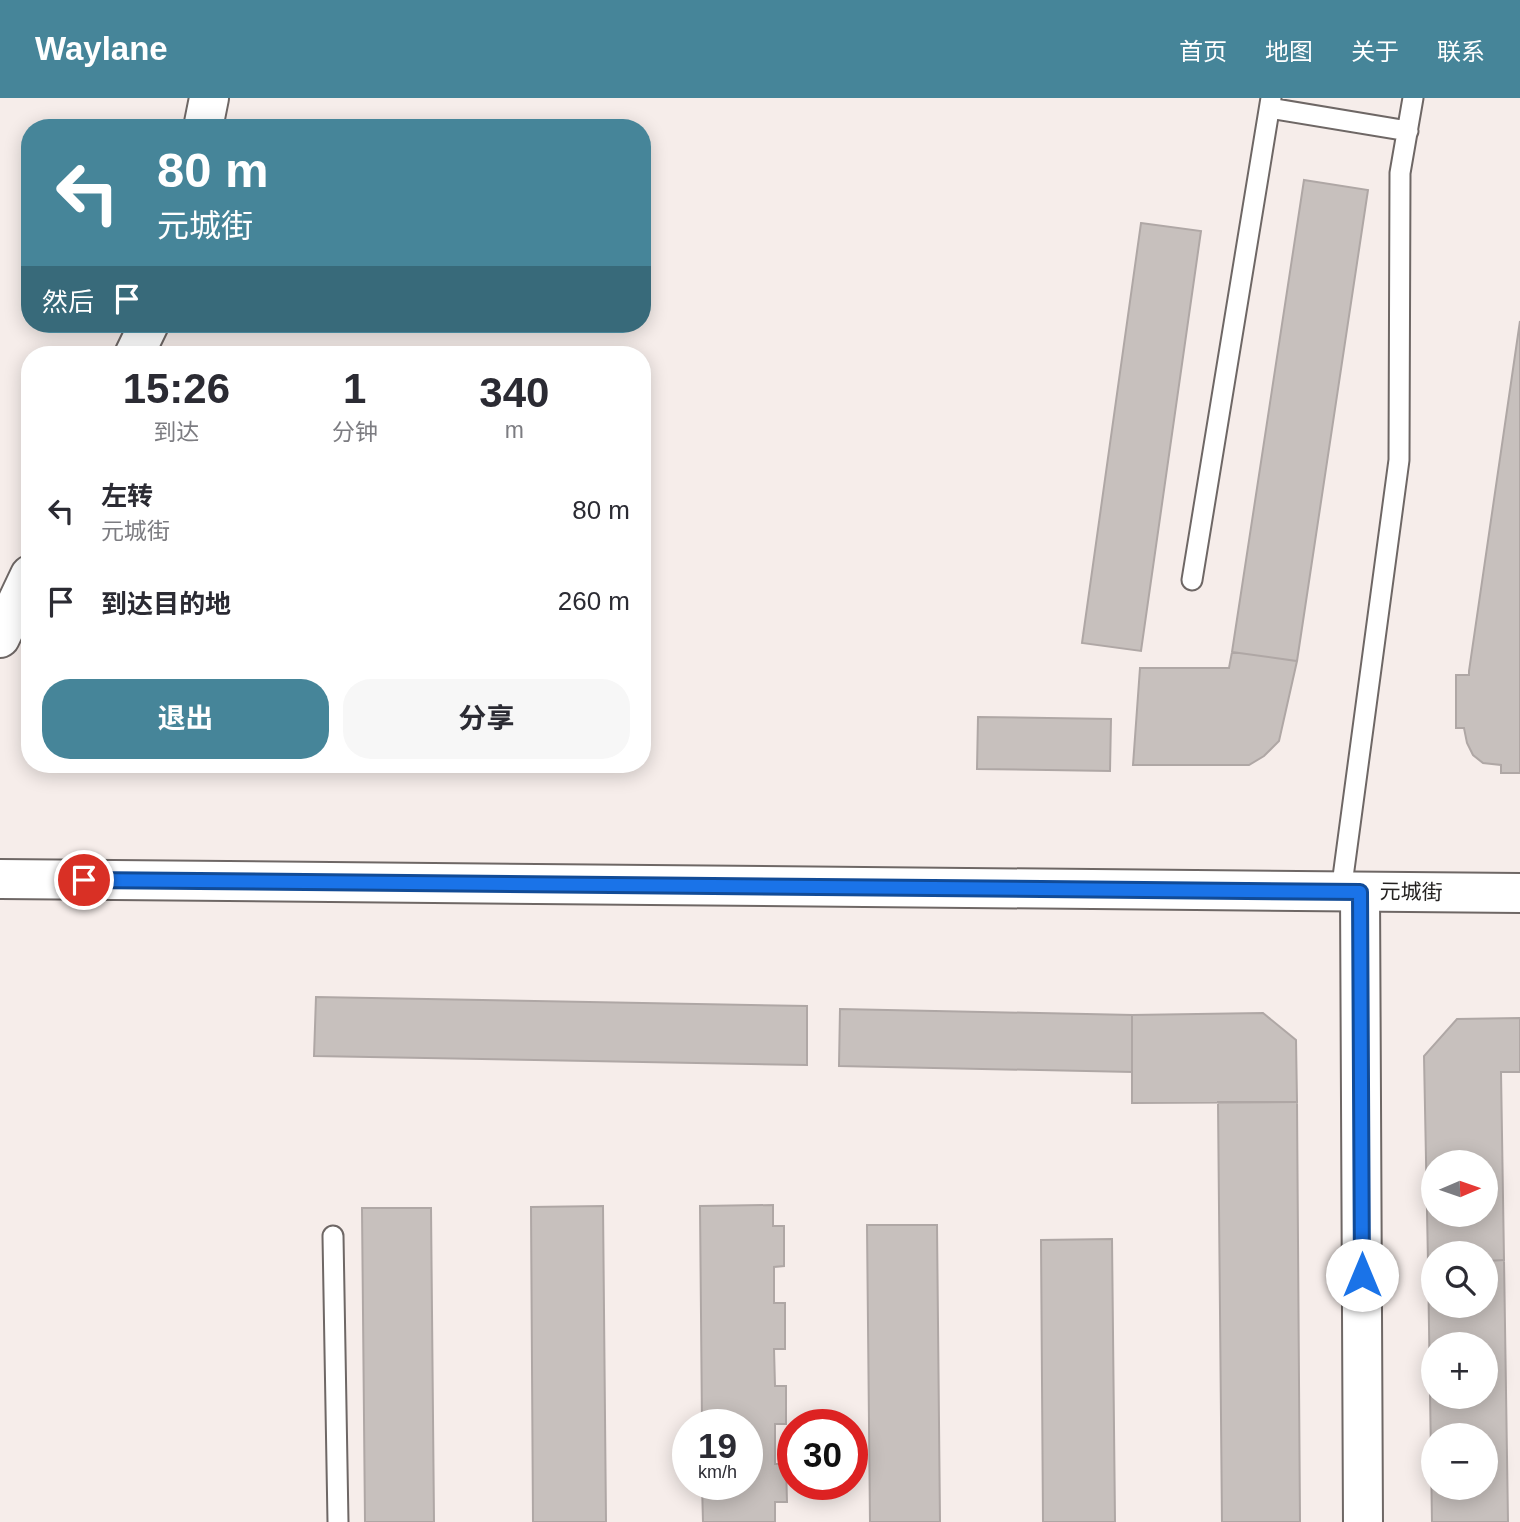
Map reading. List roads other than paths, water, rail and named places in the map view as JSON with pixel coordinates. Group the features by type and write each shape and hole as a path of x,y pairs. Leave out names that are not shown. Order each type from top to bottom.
{"street":[{"path":"205,119 209,98"},
{"path":"0,638 21,594"},
{"name":"元城街","path":"0,879 1520,894"},
{"path":"1350,892 1363,1522"}],"lane":[{"path":"1350,892 1399,460 1400,173 1413,98"},
{"path":"1192,580 1271,103 1408,131"},
{"path":"333,1236 338,1522"}]}
